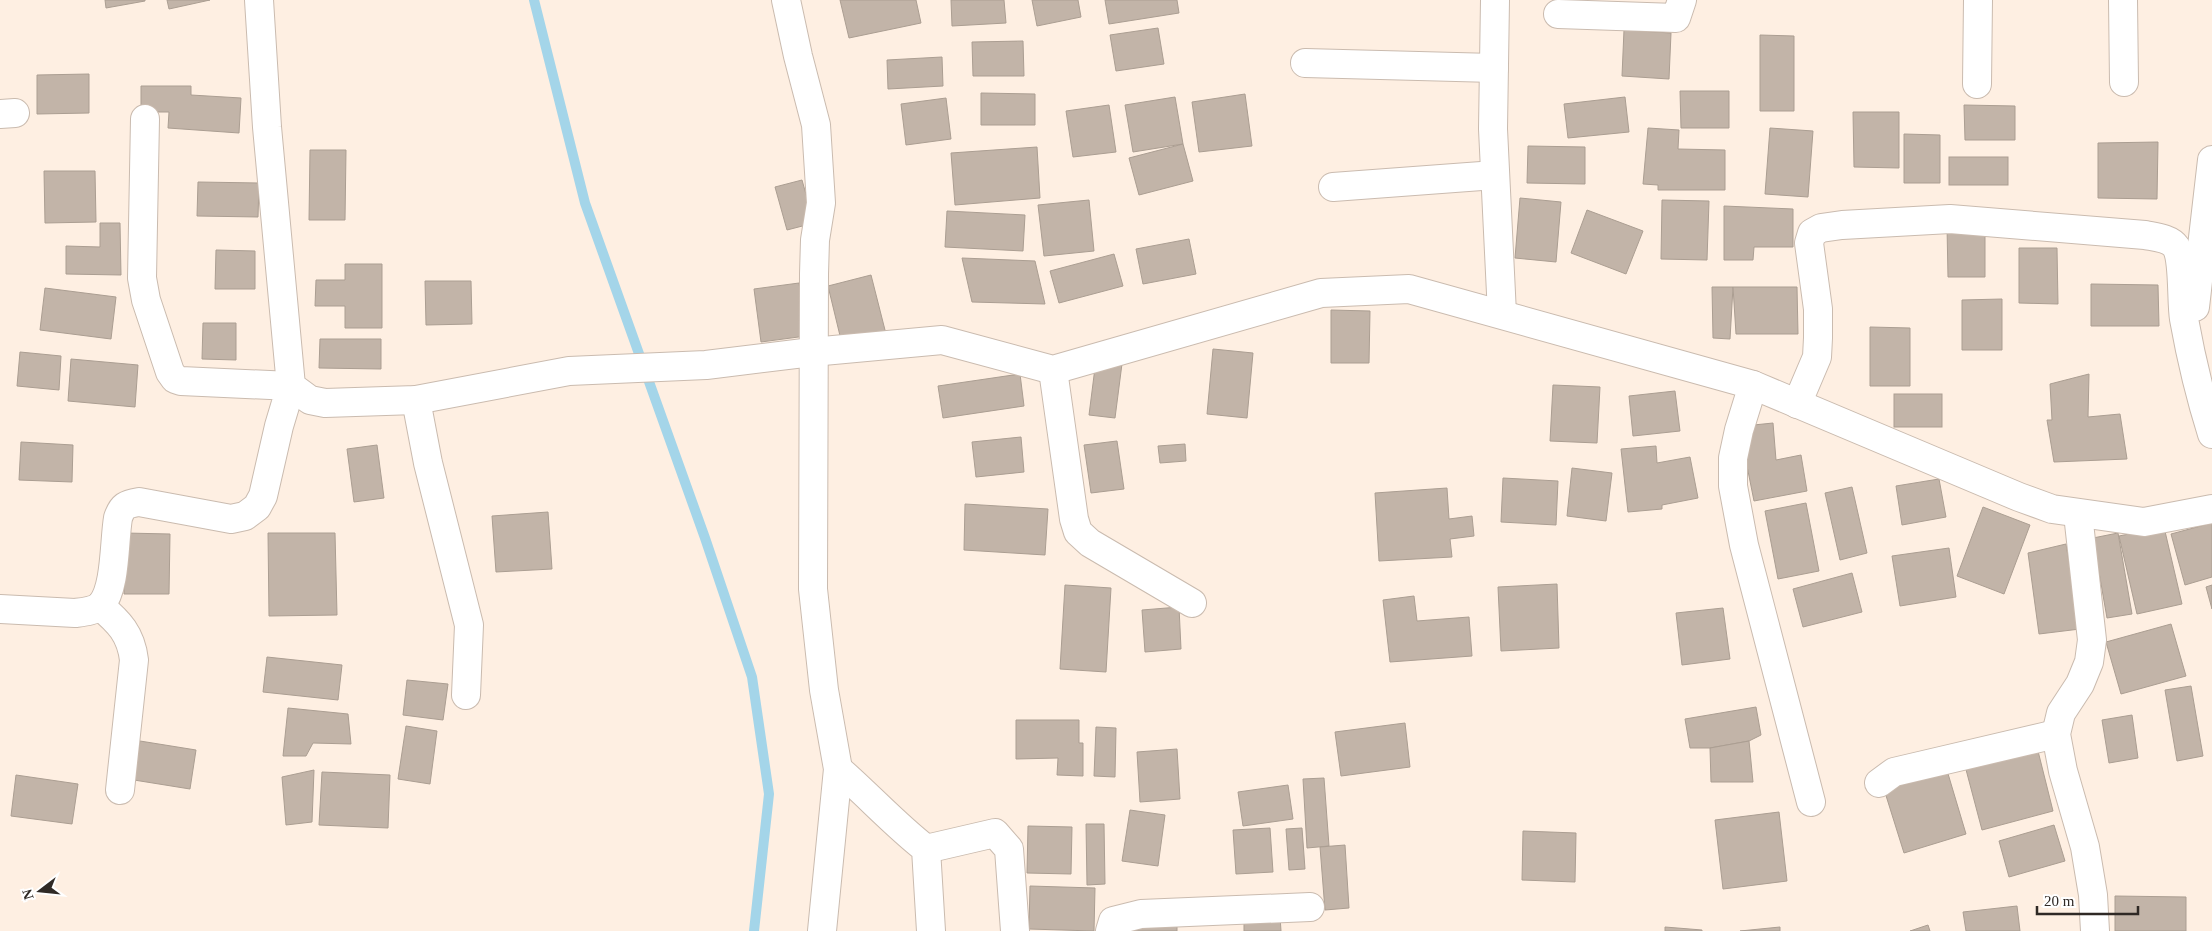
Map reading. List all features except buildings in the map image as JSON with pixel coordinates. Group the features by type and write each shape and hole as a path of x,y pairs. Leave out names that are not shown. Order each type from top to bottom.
{"street":[{"path":"0,609 75,613 86,612 100,606 110,589 118,518 121,508 128,503 139,502 230,519 245,516 257,507 263,496 278,426 291,386 268,136 259,0"},
{"path":"786,0 816,125 821,203 815,240 812,352 814,589 824,690 838,769 822,931"},
{"path":"1495,0 1493,129 1502,314"},
{"path":"1558,14 1676,18 1682,0"},
{"path":"1977,84 1978,0"},
{"path":"2123,0 2124,82"},
{"path":"1305,63 1494,68"},
{"path":"145,119 142,278 146,300 170,372 181,381 291,386 310,400 325,403 416,400 568,371 706,365 812,352 942,340 1053,370 1321,294 1409,289 1753,385 2019,497 2052,509 2144,522 2212,509"},
{"path":"2190,351 2212,160"},
{"path":"1333,187 1496,175"},
{"path":"1798,404 1816,357 1818,309 1809,243 1812,233 1821,228 1842,225 1950,219 2145,235 2168,240 2174,244 2180,258 2184,316 2194,376 2212,434"},
{"path":"1053,370 1074,519 1078,532 1090,543 1192,603"},
{"path":"1753,385 1739,430 1734,458 1733,486 1744,546 1811,802"},
{"path":"416,400 428,462 469,625 466,695"},
{"path":"2078,514 2092,640 2089,662 2080,684 2062,712 2056,734 2063,771 2084,847 2093,895 2095,931"},
{"path":"100,606 125,631 132,644 134,660 120,790"},
{"path":"1879,783 1894,772 2056,734"},
{"path":"838,769 874,800 905,832 926,849 931,931"},
{"path":"926,849 995,833 1009,849 1015,931"},
{"path":"1110,931 1113,921 1141,914 1310,907"}],"waterway":[{"path":"534,0 585,203 705,538 752,677 769,794 754,931"}]}
